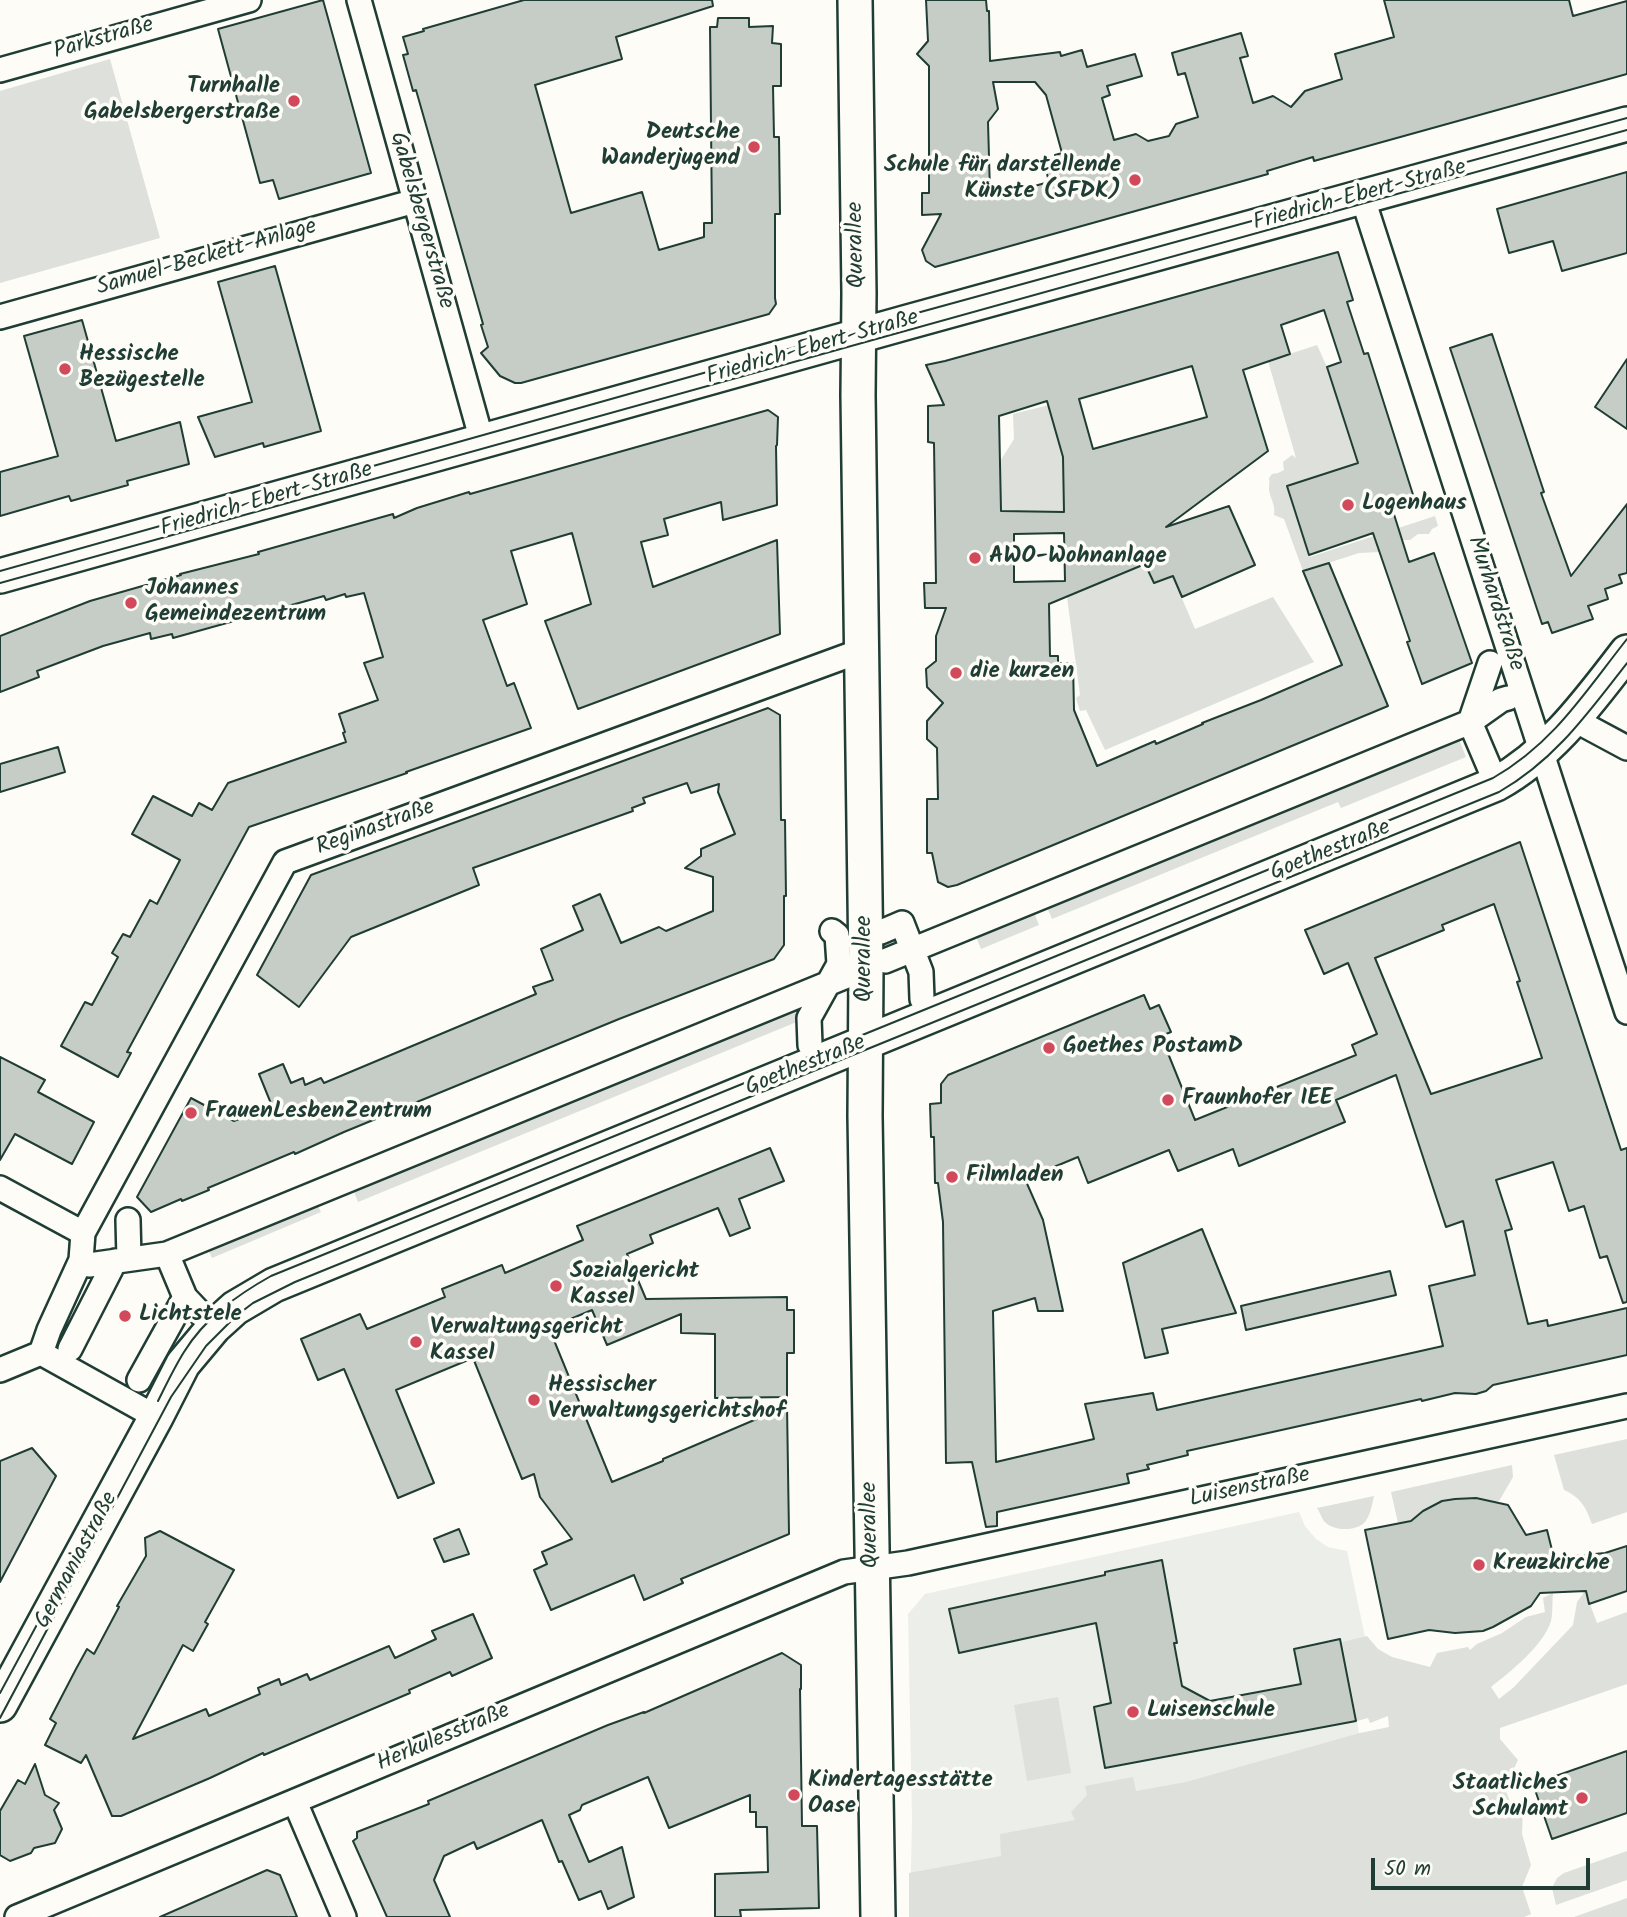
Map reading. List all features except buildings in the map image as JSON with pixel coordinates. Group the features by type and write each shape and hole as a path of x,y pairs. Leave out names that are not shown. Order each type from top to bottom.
{"main road":[{"name":"Querallee","path":"855,0 863,650 865,1116 878,1917"},
{"name":"Friedrich-Ebert-Straße","path":"0,576 1627,124"},
{"name":"Goethestraße","path":"156,1418 183,1364 214,1327 235,1308 274,1285 1471,794 1513,774 1542,752 1558,737 1627,652"},
{"name":"Germaniastraße","path":"0,1705 156,1418"}],"street":[{"name":"Parkstraße","path":"0,70 249,0"},
{"name":"Gabelsbergerstraße","path":"359,0 482,441"},
{"name":"Murhardstraße","path":"1362,196 1513,707 1542,752 1627,1012"},
{"name":"Samuel-Beckett-Anlage","path":"0,317 415,201"},
{"name":"Reginastraße","path":"41,1353 81,1260 83,1233 285,862 863,650"},
{"path":"885,961 1470,722 1513,707 1490,663 1470,722 1490,769"},
{"path":"1573,719 1627,748"},
{"path":"881,932 900,914 921,972 922,991 946,994"},
{"path":"810,1045 809,1018 839,964 839,942"},
{"path":"89,1265 167,1254 849,975"},
{"path":"0,1188 83,1233"},
{"path":"70,1336 122,1260 128,1220"},
{"path":"167,1254 185,1297 202,1315"},
{"path":"177,1340 185,1297"},
{"path":"139,1380 185,1297"},
{"path":"0,1370 41,1353 156,1418"},
{"name":"Luisenstraße","path":"872,1568 921,1561 1627,1406"},
{"name":"Herkulesstraße","path":"17,1917 844,1572 872,1568"},
{"path":"295,1802 344,1917"}],"shaded area":[{"path":"110,59 160,238 0,283 0,91"},
{"path":"1317,345 1347,428 1388,415 1399,453 1370,459 1288,487 1310,557 1435,516 1438,526 1429,534 1418,534 1410,540 1400,540 1379,552 1359,553 1303,571 1284,519 1274,515 1270,493 1269,478 1272,474 1284,470 1283,462 1292,455 1296,458 1268,361"},
{"path":"1049,405 1063,457 1064,533 1023,534 1001,511 999,463 1014,439 1013,414"},
{"path":"1164,556 1195,629 1273,597 1314,662 1105,750 1086,710 1080,711 1076,698 1080,695 1067,597"},
{"path":"1458,737 1466,757 1341,808 1338,802 1052,919 1046,905"},
{"path":"1033,910 1039,925 981,949 975,934"},
{"path":"799,1006 804,1019 358,1202 353,1189"},
{"path":"317,1204 321,1212 212,1258 208,1249"},
{"path":"1627,1439 1627,1512 1592,1524 1582,1503 1564,1490 1554,1455"},
{"path":"1512,1465 1513,1477 1499,1501 1489,1504 1484,1500 1457,1498 1431,1506 1418,1519 1398,1523 1391,1492"},
{"path":"1374,1496 1364,1523 1350,1529 1330,1526 1323,1520 1317,1508"},
{"name":"Luisenschule","path":"1299,1512 1305,1526 1316,1539 1328,1547 1347,1551 1365,1637 1342,1642 1359,1733 1510,1853 1531,1914 1524,1917 910,1917 912,1818 908,1614 925,1594"},
{"path":"1585,1591 1597,1623 1627,1612 1627,1684 1500,1728 1500,1739 1518,1760 1505,1788 1511,1805 1523,1808 1522,1834 1531,1865 1522,1887 1531,1914 1524,1917 909,1917 909,1873 1001,1856 1000,1834 1075,1820 1071,1812 1087,1795 1085,1786 1133,1777 1136,1791 1186,1782 1389,1727 1388,1716 1370,1723 1368,1718 1357,1721 1342,1642 1367,1636 1378,1649 1392,1657 1430,1667 1437,1653 1468,1647 1470,1650 1526,1617 1545,1612 1543,1598 1553,1593 1551,1621 1547,1630 1526,1657 1491,1687 1499,1699 1514,1687 1573,1625 1577,1602"},
{"path":"1058,1697 1071,1773 1027,1781 1014,1705"},
{"path":"1627,1851 1627,1880 1556,1905 1552,1888 1557,1878 1564,1873"},
{"path":"1627,1898 1627,1917 1574,1917"}],"tram line":[{"path":"0,571 906,316 1627,118"},
{"path":"0,583 1627,130"},
{"path":"158,1401 180,1358 202,1328 234,1299 271,1276 1493,778 1515,764 1551,733 1627,639"},
{"path":"0,1718 171,1397 206,1346 253,1303 295,1282 1499,792 1554,750 1627,663"},
{"path":"0,1693 101,1506"}],"place":[{"name":"Turnhalle Gabelsbergerstraße","path":"294,101"},
{"name":"Deutsche Wanderjugend","path":"754,147"},
{"name":"Schule für darstellende Künste (SFDK)","path":"1135,180"},
{"name":"Hessische Bezügestelle","path":"65,369"},
{"name":"Logenhaus","path":"1348,505"},
{"name":"AWO-Wohnanlage","path":"975,558"},
{"name":"Johannes Gemeindezentrum","path":"131,603"},
{"name":"die kurzen","path":"956,673"},
{"name":"Goethes PostamD","path":"1049,1048"},
{"name":"Fraunhofer IEE","path":"1168,1100"},
{"name":"FrauenLesbenZentrum","path":"191,1113"},
{"name":"Filmladen","path":"952,1177"},
{"name":"Sozialgericht Kassel","path":"556,1286"},
{"name":"Lichtstele","path":"125,1316"},
{"name":"Verwaltungsgericht Kassel","path":"416,1342"},
{"name":"Hessischer Verwaltungsgerichtshof","path":"534,1400"},
{"name":"Kreuzkirche","path":"1479,1565"},
{"name":"Luisenschule","path":"1133,1712"},
{"name":"Kindertagesstätte Oase","path":"794,1795"},
{"name":"Staatliches Schulamt","path":"1582,1798"}]}
